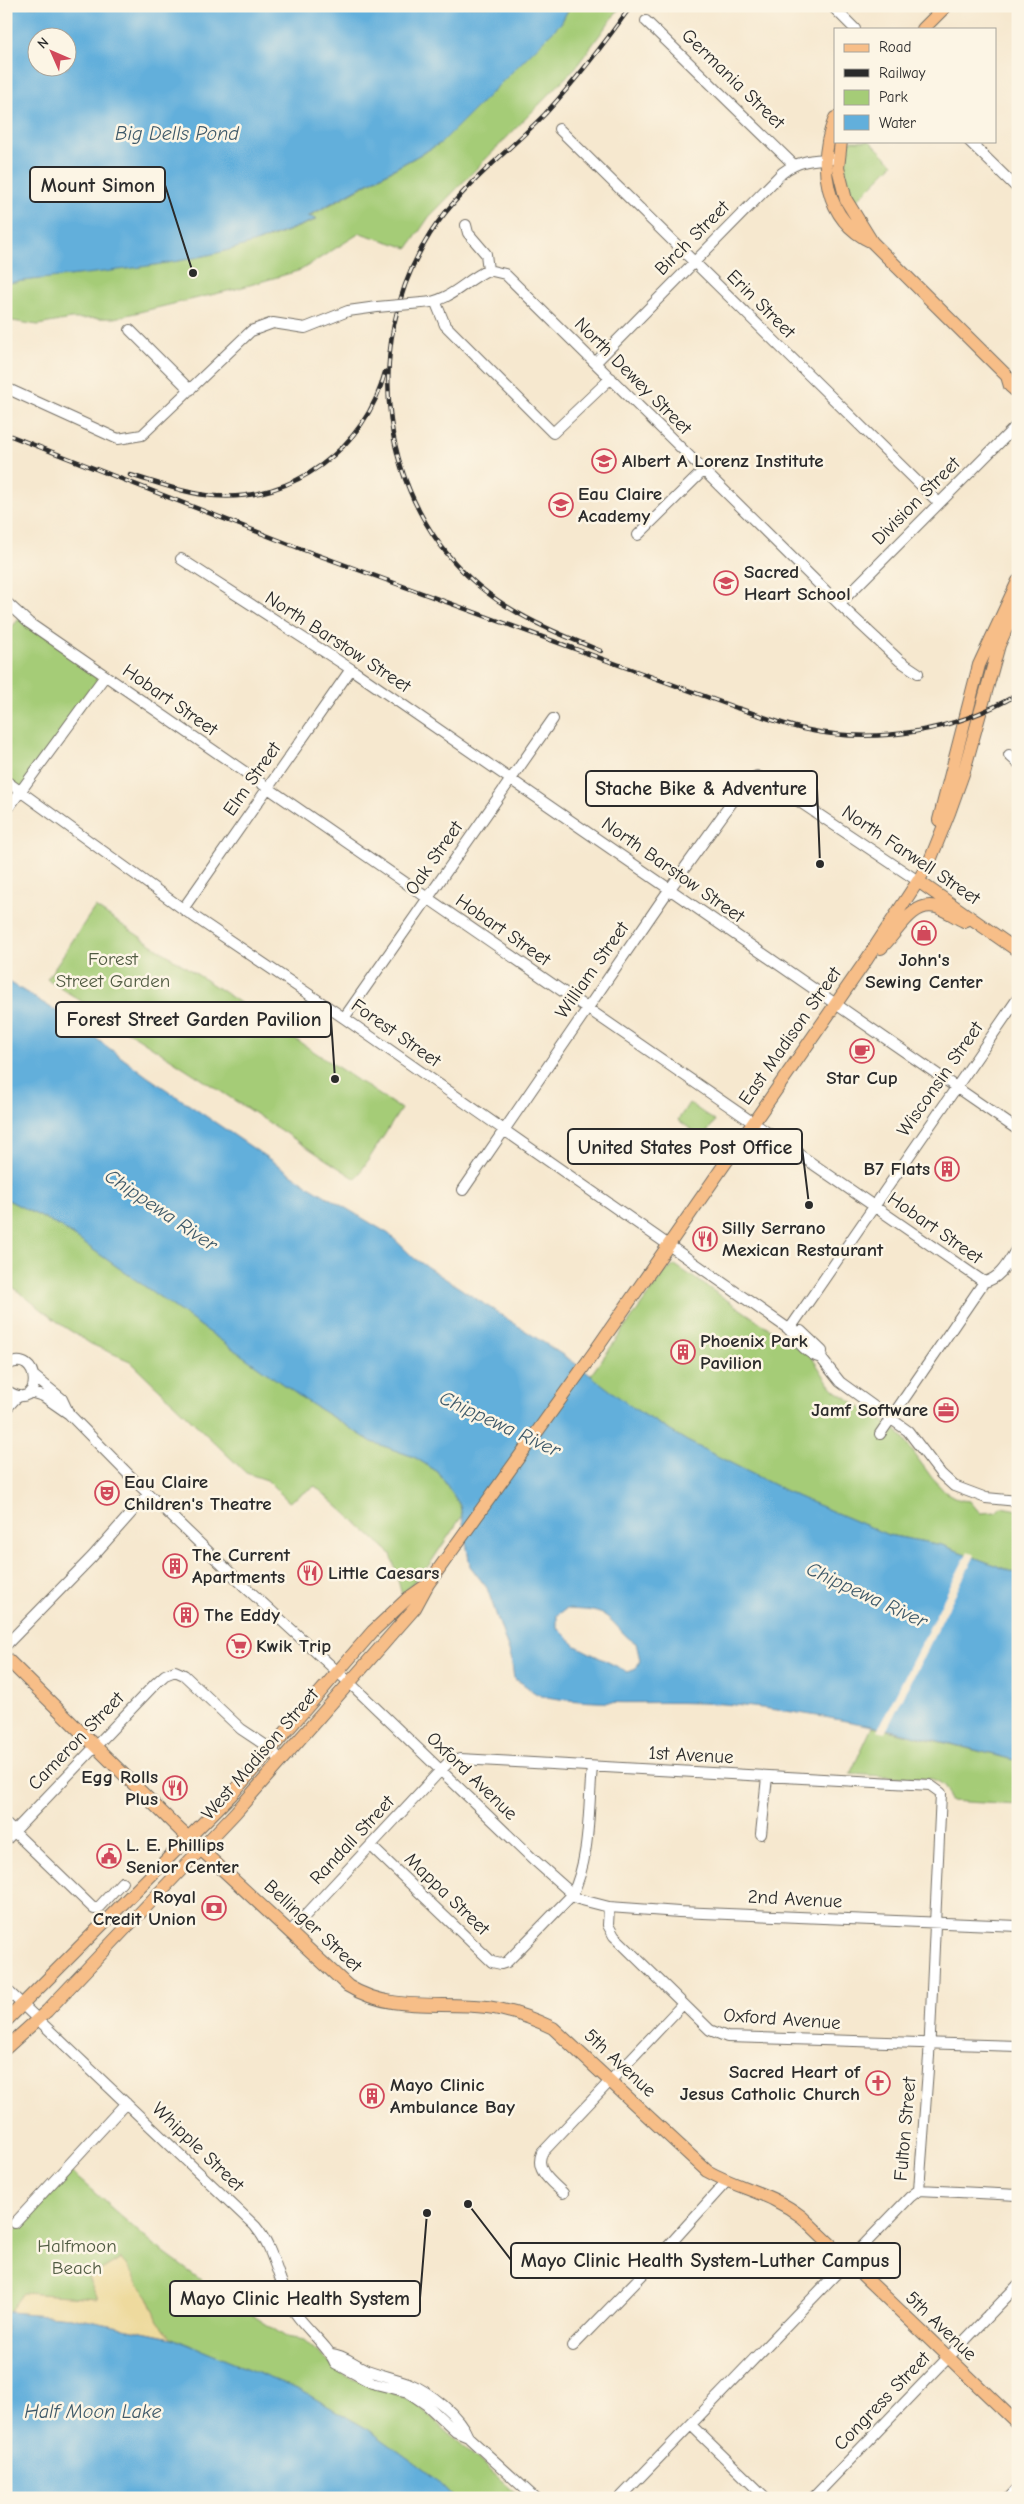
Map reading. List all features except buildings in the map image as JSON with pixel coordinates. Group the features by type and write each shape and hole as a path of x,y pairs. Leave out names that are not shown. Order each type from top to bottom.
{"main road":[{"path":"924,28 946,6"},
{"path":"834,121 829,136 832,159 846,200 872,242 1013,378 1010,386 1018,393"},
{"path":"832,159 840,142"},
{"name":"East Madison Street","path":"930,859 979,665 1018,581"},
{"name":"East Madison Street","path":"522,1453 867,959 918,881 930,859 964,770 999,645 1018,602"},
{"name":"North Farwell Street","path":"918,881 1018,951"},
{"path":"867,959 884,945 919,909 936,907 964,921 971,918"},
{"name":"West Madison Street","path":"6,2048 38,2020 282,1761 348,1681 415,1608 428,1584 522,1453"},
{"name":"West Madison Street","path":"6,2021 232,1794 388,1616 428,1584"},
{"name":"Bellinger Street","path":"6,1658 188,1838 342,1981 368,1996 407,2005 476,2006"},
{"name":"5th Avenue","path":"476,2006 522,2014 553,2028 708,2171 726,2182 756,2190 782,2203 808,2222 1018,2424"}],"street":[{"path":"832,6 854,28"},
{"name":"Germania Street","path":"646,21 793,164"},
{"name":"Erin Street","path":"559,129 939,503"},
{"path":"970,142 1018,189"},
{"path":"793,164 832,159"},
{"name":"Birch Street","path":"596,362 793,164"},
{"path":"6,388 118,439 142,436 251,331 273,323 304,328 348,311 436,303 453,295 476,276 488,270 486,254 468,233 466,225"},
{"name":"North Dewey Street","path":"488,270 505,274 596,362 703,471 900,662 918,673"},
{"path":"436,303 445,325 553,433 611,378"},
{"path":"130,330 190,390"},
{"name":"Division Street","path":"840,604 1018,424"},
{"path":"638,534 703,471"},
{"name":"North Barstow Street","path":"182,559 351,669 671,888 1018,1130"},
{"name":"Hobart Street","path":"6,602 29,623 266,789 984,1282"},
{"name":"Elm Street","path":"182,909 351,669"},
{"path":"6,811 22,792 105,676"},
{"name":"Oak Street","path":"344,1018 553,719"},
{"path":"1010,755 1018,763"},
{"name":"North Farwell Street","path":"757,776 767,780 918,881"},
{"name":"William Street","path":"463,1190 671,888 748,780 757,776"},
{"name":"Forest Street","path":"6,781 182,909 344,1018 667,1246 791,1331 801,1331 822,1351 821,1358 840,1382 892,1418"},
{"name":"Wisconsin Street","path":"791,1331 956,1086 1018,998"},
{"path":"880,1434 984,1282 999,1274 1018,1247"},
{"path":"8,1363 23,1363 35,1377 62,1399 69,1414"},
{"path":"6,1409 15,1398 25,1394 35,1383 35,1377"},
{"path":"6,1390 43,1396 69,1414"},
{"name":"Oxford Avenue","path":"69,1414 148,1494 348,1681 440,1771 572,1895"},
{"path":"892,1418 918,1441 941,1474 954,1486 986,1498 1018,1501"},
{"path":"6,1646 92,1557 148,1494"},
{"name":"Cameron Street","path":"6,1840 160,1679 175,1671 184,1675 241,1729 271,1749"},
{"path":"271,1749 282,1761"},
{"name":"1st Avenue","path":"440,1771 448,1763 460,1759 930,1785 942,1793"},
{"path":"572,1895 583,1866 592,1767"},
{"name":"Randall Street","path":"290,1932 440,1771"},
{"path":"761,1834 767,1777"},
{"name":"Fulton Street","path":"620,2498 910,2197 919,2190 930,2043 942,1793"},
{"path":"6,1824 94,1909 97,1909 122,1882"},
{"name":"Mappa Street","path":"371,1846 492,1962 501,1964 512,1958 572,1895"},
{"name":"2nd Avenue","path":"572,1895 609,1907 1018,1926"},
{"name":"Oxford Avenue","path":"609,1907 608,1925 614,1936 710,2030 727,2037 1018,2046"},
{"name":"Whipple Street","path":"6,1989 259,2231 268,2244 292,2307 318,2341 332,2354 339,2355 368,2371 400,2380 419,2389 464,2426 468,2437 536,2498"},
{"path":"563,2193 543,2173 539,2164 544,2150 683,2004"},
{"path":"15,2223 126,2103"},
{"path":"573,2346 726,2182"},
{"path":"919,2190 1018,2195"},
{"name":"Congress Street","path":"813,2498 1018,2285"},
{"path":"691,2425 766,2498"},
{"path":"1009,2498 1018,2488"}],"green space":[{"path":"570,6 621,6 576,67 429,217 408,248 360,233 301,270 236,289 114,318 71,319 38,325 6,320 6,283 204,256 273,237 316,220 308,217 441,143 561,23"},
{"path":"845,142 871,142 893,164 852,205 844,174"},
{"path":"22,616 105,676 22,792 6,780 6,633"},
{"name":"Forest Street Garden","path":"95,907 401,1109 356,1179 47,979"},
{"path":"689,1103 715,1121 703,1138 678,1120"},
{"path":"6,1199 61,1227 305,1400 372,1442 414,1457 438,1472 460,1505 462,1516 429,1565 402,1595 391,1554 315,1486 289,1502 267,1480 246,1473 130,1361 91,1344 63,1326 6,1282"},
{"path":"675,1265 810,1356 836,1391 897,1430 932,1478 945,1492 960,1500 970,1501 980,1513 996,1512 1001,1507 1018,1510 1018,1574 942,1545 888,1535 794,1495 687,1441 633,1408 590,1376 665,1272"},
{"path":"872,1727 1018,1761 1018,1805 949,1801 945,1787 940,1782 932,1779 850,1774"},
{"name":"Halfmoon Beach","path":"71,2172 157,2248 223,2296 286,2337 304,2340 335,2368 350,2378 412,2400 521,2498 454,2498 435,2478 369,2430 302,2391 172,2338 71,2317 6,2313 6,2241"}],"sand":[{"path":"121,2258 148,2297 158,2321 172,2338 71,2317 9,2312 23,2293 98,2298 88,2278"}],"water":[{"name":"Big Dells Pond","path":"6,6 570,6 561,23 441,143 308,216 317,219 233,249 180,261 130,269 6,283"},
{"name":"Chippewa River","path":"6,980 74,1022 148,1077 309,1186 389,1234 415,1259 572,1361 633,1408 687,1441 794,1495 888,1535 942,1545 1018,1574 1018,1761 891,1730 794,1712 716,1704 565,1700 537,1694 514,1679 511,1657 487,1588 470,1566 460,1505 438,1472 414,1457 372,1442 305,1400 61,1227 6,1199","holes":["566,1609 592,1611 610,1619 636,1643 640,1660 636,1669 628,1672 576,1646 557,1627 557,1615"]},
{"name":"Half Moon Lake","path":"6,2313 71,2317 172,2338 302,2391 369,2430 435,2478 454,2498 6,2498"}],"pier":[{"path":"968,1551 975,1555 885,1733 877,1731"}],"railway":[{"path":"601,651 554,631 508,607 480,587 446,552 420,512 401,468 391,421 388,372 394,324 408,278 430,234 469,186 545,114 590,62 631,6"},
{"path":"130,475 183,491 204,495 244,496 271,490 298,479 322,465 343,446 361,424 375,399 385,372"},
{"path":"6,434 304,550 737,708 795,727 830,734 858,736 914,732 968,718 1018,694"}],"place":[{"name":"Mount Simon","path":"193,273"},
{"name":"Albert A Lorenz Institute","path":"604,461"},
{"name":"Eau Claire Academy","path":"561,505"},
{"name":"Sacred Heart School","path":"726,583"},
{"name":"Stache Bike & Adventure","path":"820,864"},
{"name":"John's Sewing Center","path":"924,933"},
{"name":"Star Cup","path":"862,1051"},
{"name":"Forest Street Garden Pavilion","path":"335,1079"},
{"name":"B7 Flats","path":"947,1169"},
{"name":"United States Post Office","path":"809,1205"},
{"name":"Silly Serrano Mexican Restaurant","path":"705,1239"},
{"name":"Phoenix Park Pavilion","path":"683,1352"},
{"name":"Jamf Software","path":"946,1410"},
{"name":"Eau Claire Children's Theatre","path":"107,1493"},
{"name":"The Current Apartments","path":"175,1566"},
{"name":"Little Caesars","path":"310,1573"},
{"name":"The Eddy","path":"186,1615"},
{"name":"Kwik Trip","path":"239,1646"},
{"name":"Egg Rolls Plus","path":"175,1788"},
{"name":"L. E. Phillips Senior Center","path":"109,1856"},
{"name":"Royal Credit Union","path":"214,1908"},
{"name":"Sacred Heart of Jesus Catholic Church","path":"878,2083"},
{"name":"Mayo Clinic Ambulance Bay","path":"372,2096"},
{"name":"Mayo Clinic Health System-Luther Campus","path":"468,2204"},
{"name":"Mayo Clinic Health System","path":"427,2213"}]}
